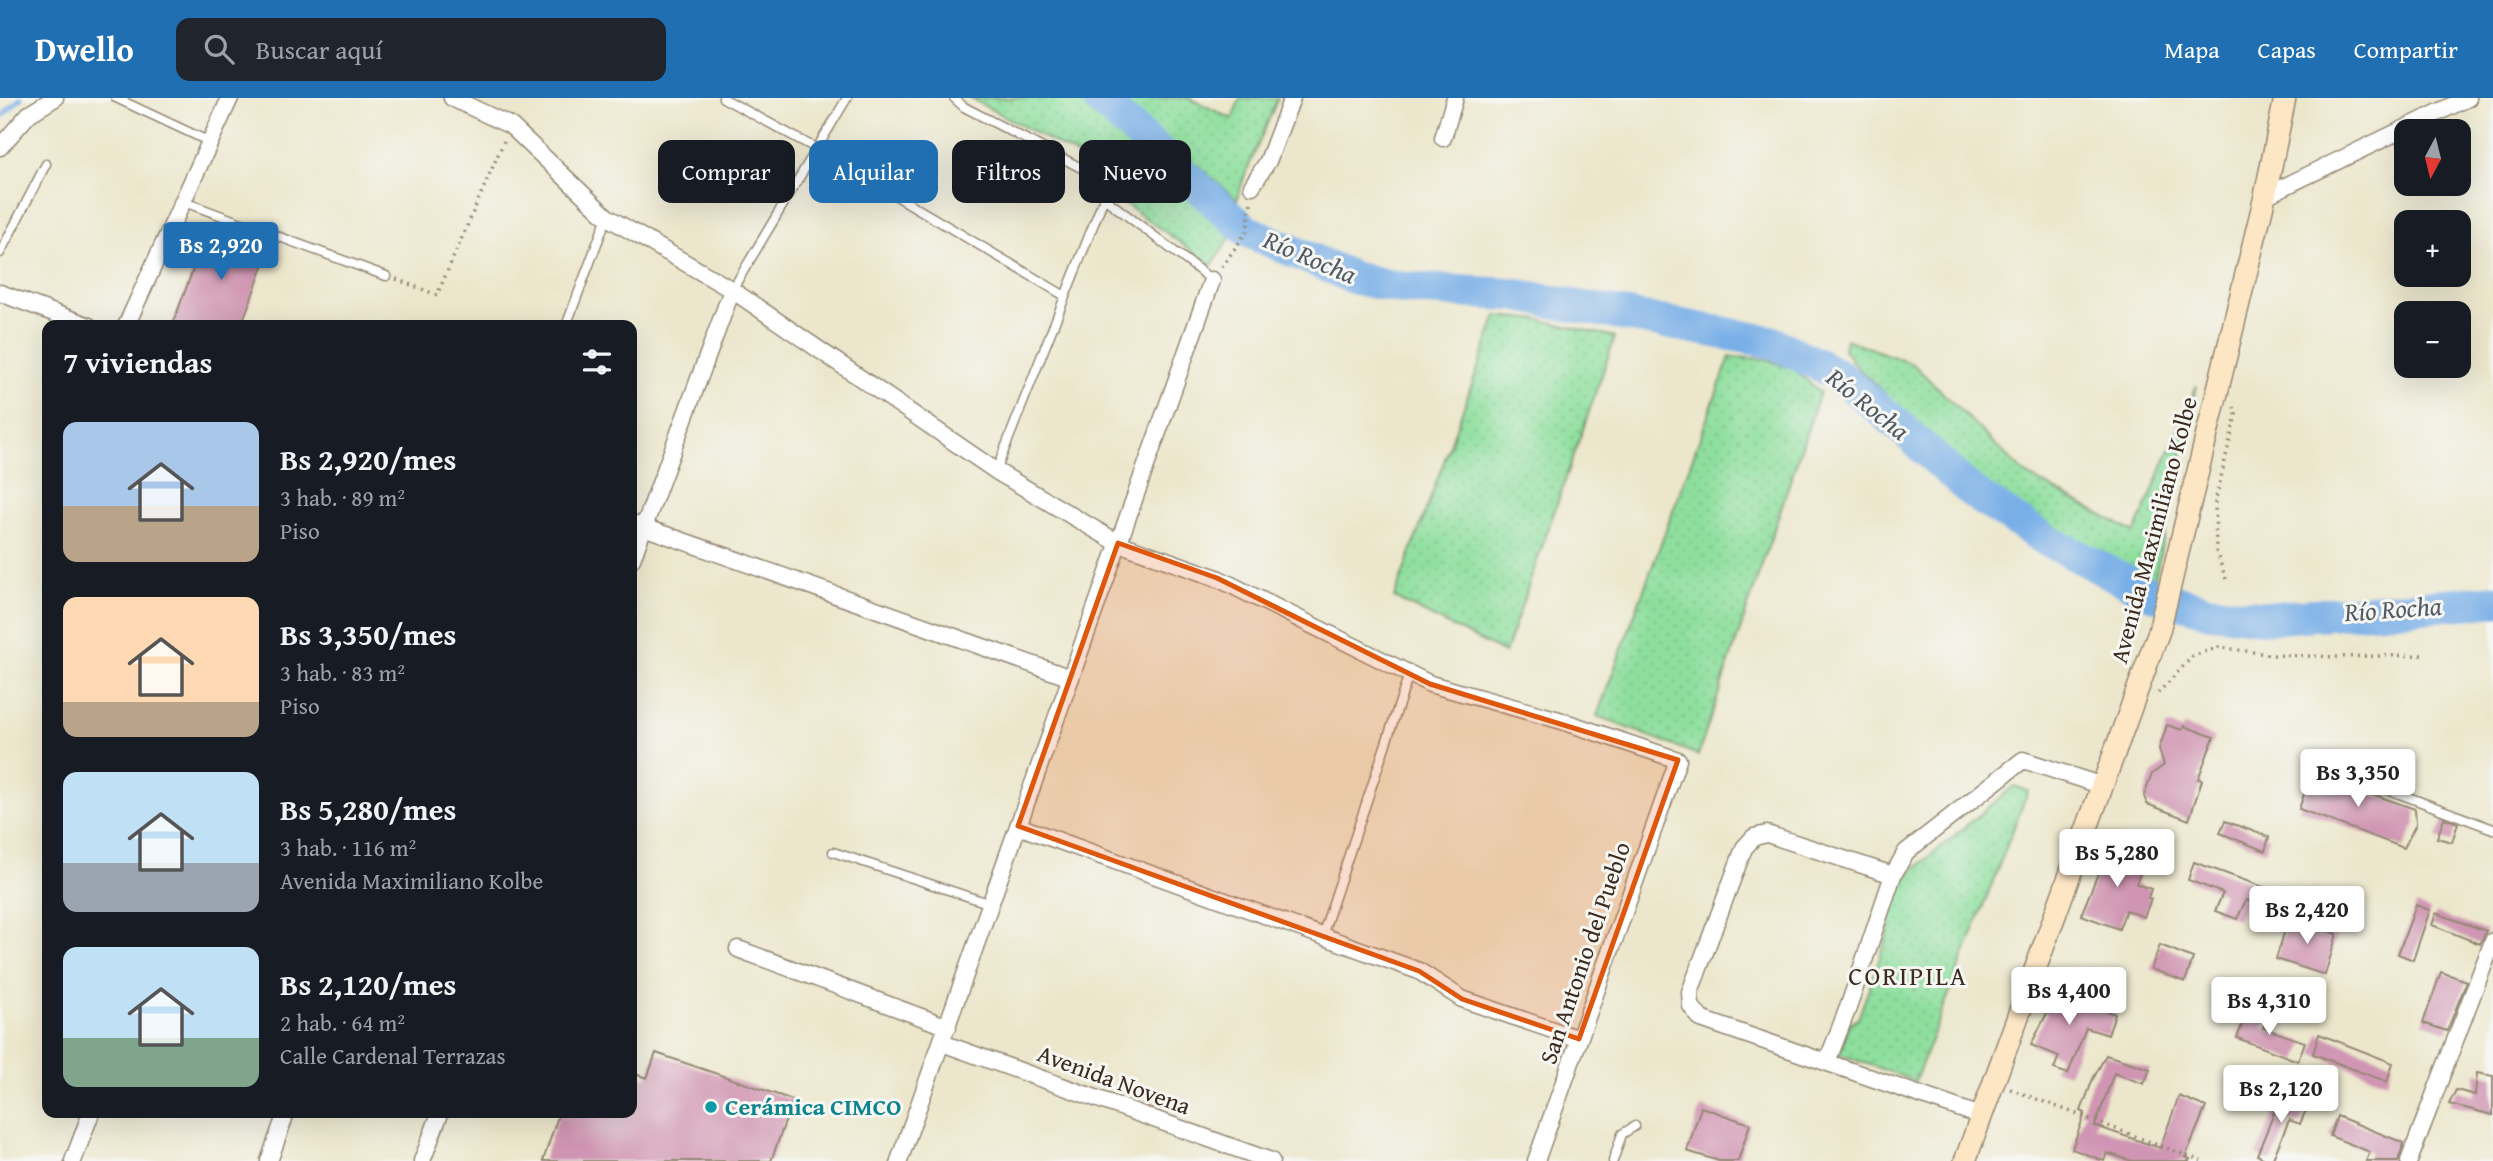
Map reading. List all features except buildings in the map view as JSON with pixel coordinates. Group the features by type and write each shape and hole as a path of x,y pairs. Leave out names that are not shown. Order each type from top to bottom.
{"main road":[{"name":"Avenida Maximiliano Kolbe","path":"1965,1161 2159,631 2265,195 2285,98"}],"street":[{"path":"0,147 29,114 55,98"},
{"path":"129,320 230,98"},
{"path":"452,98 511,126 607,217 732,290 996,471 1118,543 1217,578 1409,674"},
{"path":"1252,186 1268,161 1292,98"},
{"path":"1443,138 1455,98"},
{"path":"2265,195 2468,98"},
{"path":"899,1161 1212,280"},
{"path":"732,290 638,525 1071,678"},
{"path":"0,293 73,320"},
{"name":"San Antonio del Pueblo","path":"1409,674 1430,684 1559,720 1678,760 1536,1161"},
{"path":"1826,1062 1849,1005 1893,875 1906,852 2023,760 2103,786"},
{"path":"1018,826 1419,971 1461,999 1579,1039"},
{"path":"1893,875 1767,834 1754,837 1744,848 1690,992 1691,1006 1701,1019 1981,1116"},
{"path":"2409,1161 2493,941"},
{"name":"Avenida Novena","path":"738,949 945,1035 1270,1161"},
{"path":"73,1161 89,1118"},
{"path":"269,1161 284,1118"},
{"path":"422,1161 438,1118"}],"lane":[{"path":"116,98 210,142"},
{"path":"723,98 809,145"},
{"path":"822,140 847,98"},
{"path":"954,98 964,107 1079,167"},
{"path":"732,290 809,162"},
{"path":"0,253 46,164"},
{"path":"184,202 386,276"},
{"path":"908,203 1065,296"},
{"path":"996,471 1102,203"},
{"path":"1111,203 1212,280"},
{"path":"568,320 607,217"},
{"path":"1322,936 1409,674"},
{"path":"2376,785 2493,829"},
{"path":"833,852 991,904"},
{"path":"1613,1161 1622,1134 1635,1126"}],"path":[{"path":"386,276 437,295 511,126"},
{"path":"1212,280 1247,231 1252,186"},
{"path":"2219,388 2229,391 2236,415 2216,502 2216,551 2226,579"},
{"path":"2133,703 2162,691 2193,656 2219,647 2273,655 2422,655"},
{"path":"1993,1083 2201,1161"}],"highlighted area":[{"path":"1118,543 1217,578 1430,684 1678,760 1579,1039 1462,999 1419,971 1018,826"}],"green space":[{"path":"970,98 1084,98 1131,140 1079,140 1079,156 1065,149 1065,140 1048,140"},
{"path":"1120,98 1189,98 1232,119 1240,98 1278,98 1237,200 1191,160 1191,140 1168,140"},
{"path":"1191,194 1234,232 1212,265 1124,203 1191,203"},
{"path":"1497,316 1541,320 1615,337 1505,653 1394,598"},
{"path":"1846,339 1913,364 2025,474 2135,533 2197,385 2155,578 2120,564 1980,484 1855,365 1844,349"},
{"path":"1730,357 1766,359 1795,370 1820,392 1698,755 1597,716"},
{"path":"2014,786 2028,791 1915,1081 1839,1054 1849,1023 1858,1019 1890,928 1887,916 1900,881"}],"waterway":[{"path":"0,118 21,98"},
{"name":"Río Rocha","path":"1098,98 1247,231 1354,278 1400,288 1516,295 1772,342 1837,374 1973,493 2048,541 2150,593 2208,611 2270,618 2493,601"}],"place":[{"name":"Cerámica CIMCO","path":"711,1107"}],"district":[{"name":"CORIPILA","path":"1908,976"}]}
